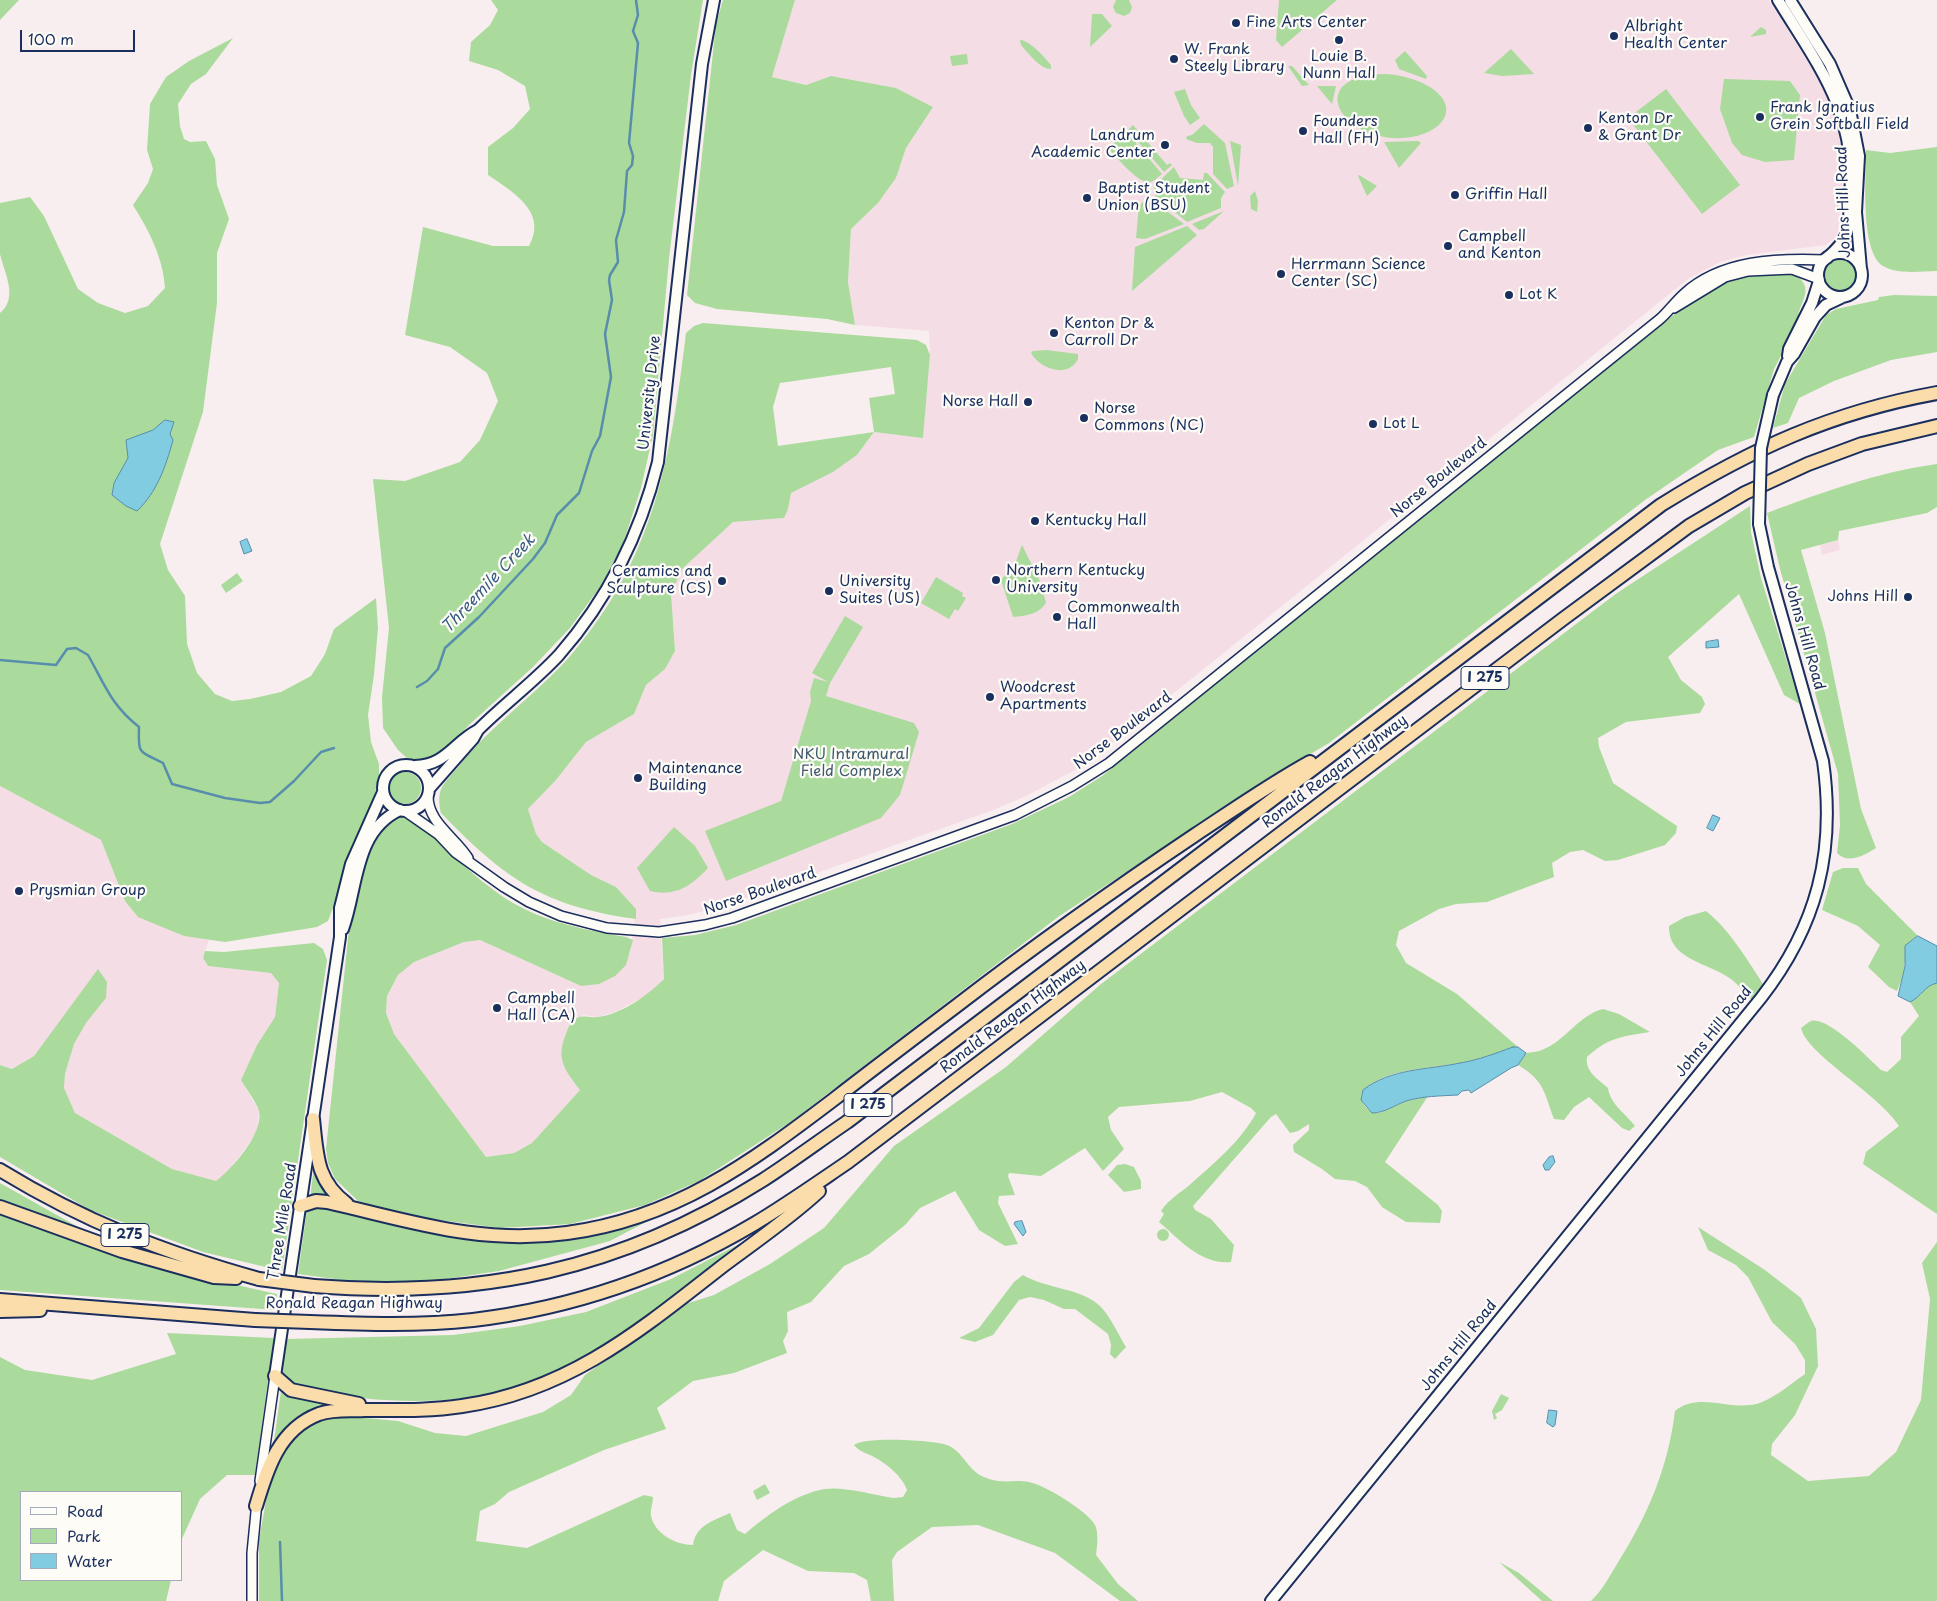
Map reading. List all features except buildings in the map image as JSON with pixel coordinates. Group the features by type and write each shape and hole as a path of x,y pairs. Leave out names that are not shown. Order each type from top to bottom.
{"highway":[{"name":"Ronald Reagan Highway","path":"0,1170 56,1202 111,1230 190,1260 259,1279 314,1286 368,1290 434,1289 528,1277 603,1257 649,1240 694,1219 762,1180 846,1122 1622,533 1711,474 1778,440 1820,424 1868,408 1937,394"},
{"name":"Ronald Reagan Highway","path":"0,1300 255,1320 397,1324 473,1320 545,1307 604,1292 672,1266 720,1243 794,1200 848,1162 1571,613 1689,526 1745,493 1808,464 1862,444 1937,426"},
{"path":"300,1206 316,1202 327,1202 454,1232 532,1237 612,1225 656,1212 733,1172 771,1147 1095,903 1290,773 1346,743"},
{"path":"313,1120 317,1159 322,1176 330,1190 351,1207"},
{"path":"256,1506 275,1452 295,1428 319,1414 336,1410 389,1410 462,1406 505,1397 549,1382 584,1366 644,1327 789,1216 848,1162"},
{"path":"0,1207 122,1251 205,1275 259,1279"},
{"path":"0,1311 87,1307"},
{"path":"275,1376 291,1390 303,1394 389,1410"}],"main road":[{"name":"University Drive","path":"415,766 427,766 440,761 466,736 478,730 558,656 590,617 625,560 647,504 658,462 702,64 714,0"},
{"name":"Johns Hill Road","path":"1778,0 1827,78 1846,129 1852,174 1849,226 1844,242 1826,258"},
{"name":"Johns Hill Road","path":"1790,0 1830,64 1850,110 1859,156 1856,212 1861,269"},
{"path":"1833,254 1847,254 1858,263 1861,269 1862,276 1858,288 1843,297 1830,295 1821,287 1819,268 1826,258 1833,254"},
{"name":"Johns Hill Road","path":"1271,1601 1761,998 1788,962 1801,938 1817,895 1826,850 1828,813 1826,779 1812,720 1768,567 1759,524 1761,448 1773,395 1787,362 1789,349 1812,303 1819,280"},
{"name":"Johns Hill Road","path":"1787,362 1794,354 1820,310 1843,297"},
{"name":"University Drive","path":"429,792 473,739 478,730"},
{"path":"400,765 415,766 426,775 429,792 419,807 403,811 386,800 383,784 389,771 400,765"},
{"name":"Three Mile Road","path":"275,1376 340,937 340,908 351,864 383,792"},
{"name":"Three Mile Road","path":"340,937 346,920 358,867 371,837 385,818 403,811"}],"street":[{"name":"Norse Boulevard","path":"1671,309 1683,294 1722,271 1764,261 1826,258"},
{"name":"Norse Boulevard","path":"403,811 438,834 455,852 516,895 561,916 607,928 659,932 704,925 732,918 1030,808 1072,786 1109,763 1671,309 1725,277 1748,271 1792,269 1819,280"},
{"name":"Norse Boulevard","path":"429,792 428,804 433,818 460,846 469,861"},
{"name":"Three Mile Road","path":"252,1601 252,1552 256,1506 275,1376"}],"shaded area":[{"name":"Northern Kentucky University","path":"795,0 1769,0 1819,79 1835,116 1841,147 1843,176 1839,230 1835,238 1826,245 1747,255 1720,262 1688,279 1097,755 1077,769 1026,796 996,809 722,907 660,919 664,979 651,993 617,1011 598,1017 582,1015 570,1077 580,1090 532,1143 514,1153 486,1157 394,1034 386,1013 387,996 398,975 414,962 464,942 480,940 581,986 630,954 636,909 616,887 591,875 542,842 536,835 528,809 556,780 586,742 634,714 646,685 665,669 675,651 671,593 683,568 705,545 733,522 783,518 788,509 791,493 833,472 857,455 874,432 923,437 930,355 929,331 855,325 848,282 851,229 878,203 896,178 906,148 933,107 896,88 831,76 806,85 772,77"},
{"path":"1838,540 1840,550 1822,555 1820,545"},
{"path":"0,786 101,840 125,901 184,936 209,939 203,958 208,966 271,973 279,983 275,1017 257,1045 241,1080 259,1111 257,1132 229,1171 215,1182 172,1169 75,1113 64,1088 65,1074 74,1044 86,1023 106,998 98,970 34,1056 12,1069 0,1065"}],"green space":[{"path":"0,0 19,0 0,20"},
{"path":"491,0 703,0 691,75 669,259 653,435 641,488 623,544 600,587 570,628 533,667 470,724 440,755 422,762 408,759 398,750 383,728 382,697 389,628 373,479 405,481 460,462 480,440 498,401 487,373 450,347 405,335 423,227 493,246 529,246 534,234 534,223 531,213 525,204 508,188 488,175 488,147 513,128 530,109 525,86 498,70 469,61 471,42 490,25 498,10"},
{"path":"723,0 795,0 772,77 806,85 831,76 896,88 933,107 906,148 896,178 878,203 851,229 848,282 855,325 827,319 717,309 695,303 687,295 716,24"},
{"path":"1116,0 1129,0 1132,7 1130,13 1124,16 1116,13 1113,7"},
{"path":"1279,0 1337,0 1282,47 1276,40"},
{"path":"1092,14 1102,14 1112,26 1090,47"},
{"path":"1761,27 1766,30 1766,34 1750,37"},
{"path":"233,38 206,74 191,84 178,104 180,126 184,139 190,142 206,141 215,159 217,185 229,219 217,253 217,303 203,412 160,544 168,570 185,596 187,644 197,673 215,694 232,701 281,692 311,676 325,654 334,629 376,598 378,628 368,715 371,742 379,764 379,779 369,813 328,921 317,927 225,942 184,936 138,917 125,901 101,840 0,786 0,313 6,307 9,300 9,285 0,254 0,203 30,197 44,216 78,289 98,303 125,313 148,306 165,288 158,255 133,205 148,183 153,169 147,150 150,104 166,77 189,61"},
{"path":"1020,40 1037,50 1051,65 1051,69 1034,60 1021,45"},
{"path":"1511,49 1534,74 1502,76 1484,73"},
{"path":"1405,51 1427,76 1426,79 1399,69 1395,60"},
{"path":"967,54 968,64 952,66 950,56"},
{"path":"1288,66 1292,66 1309,85 1302,86"},
{"path":"1386,74 1403,76 1420,82 1440,95 1445,103 1446,111 1439,125 1423,134 1412,137 1388,137 1367,132 1351,122 1340,110 1338,97 1343,86 1359,77"},
{"name":"Frank Ignatius Grein Softball Field","path":"1724,79 1790,81 1800,95 1794,160 1765,162 1742,155 1732,143 1720,109"},
{"path":"1317,86 1336,86 1332,104"},
{"path":"1185,89 1191,105 1200,118 1190,125 1174,92"},
{"path":"1666,89 1740,185 1702,214 1628,118"},
{"path":"1204,124 1225,143 1234,186 1227,189 1213,174 1213,147 1210,143 1197,143 1186,139 1187,136 1192,135"},
{"path":"1133,125 1167,165 1170,163 1172,165 1164,172 1128,130"},
{"path":"1126,131 1162,174 1154,180 1149,182 1139,179 1108,148"},
{"path":"1230,141 1241,145 1238,186"},
{"path":"1418,141 1421,143 1399,168 1384,142"},
{"path":"1937,147 1937,271 1910,272 1889,269 1883,266 1876,258 1871,246 1865,194 1866,150 1890,153"},
{"path":"1174,167 1180,178 1203,180 1204,173 1207,173 1225,192 1221,198 1221,208 1187,222 1155,196 1154,186"},
{"path":"1358,176 1377,186 1367,196"},
{"path":"1255,191 1258,201 1257,212 1251,209 1250,196"},
{"path":"1147,199 1152,200 1184,224 1145,239 1136,238 1139,205"},
{"path":"1224,211 1204,229 1199,230 1192,224"},
{"path":"1187,226 1197,235 1132,291 1135,247"},
{"path":"1840,260 1851,265 1856,276 1851,287 1840,292 1829,287 1824,276 1829,265"},
{"path":"1766,271 1799,273 1797,276 1803,282 1805,293 1799,311 1798,323 1774,369 1754,437 1718,450 1645,500 1329,743 1257,786 1058,917 792,1121 699,1181 645,1205 570,1224 500,1228 402,1215 358,1201 335,1179 328,1163 326,1149 351,910 356,887 372,842 387,821 396,817 416,822 435,836 478,878 510,901 525,909 574,927 633,940 626,965 615,976 599,984 581,986 480,940 464,942 414,962 398,975 387,996 386,1013 394,1034 486,1157 514,1153 532,1143 580,1090 567,1072 562,1057 563,1041 572,1020 582,1017 598,1017 616,1012 634,1003 658,985 664,979 662,938 695,935 736,925 1012,824 1069,797 1102,776 1687,304 1725,283"},
{"path":"1894,295 1937,296 1937,352 1891,360 1834,381 1799,398 1788,423 1773,428 1785,384 1826,315 1836,309 1878,300 1879,297"},
{"path":"703,323 917,340 926,345 930,355 923,438 874,432 857,455 833,472 791,493 784,518 733,522 683,568 671,593 675,651 665,669 646,685 634,714 586,742 556,780 528,809 536,834 542,842 591,875 616,887 636,909 636,919 575,906 550,897 528,886 485,856 441,813 439,797 444,784 450,776 485,737 544,683 571,655 599,618 622,581 640,542 654,503 674,421 686,333 694,326","holes":["891,367 895,394 869,398 874,432 778,446 773,407 780,383"]},
{"path":"1046,350 1078,354 1078,359 1068,369 1054,369 1035,359 1031,353 1033,351"},
{"path":"1937,464 1937,507 1927,513 1839,531 1838,540 1801,550 1825,633 1861,809 1876,848 1856,858 1841,857 1837,853 1840,825 1838,774 1780,569 1767,513 1872,477"},
{"path":"1750,506 1751,532 1761,578 1800,704 1784,695 1739,594 1668,657 1681,680 1702,697 1705,704 1700,713 1626,722 1598,738 1599,747 1613,783 1677,826 1676,833 1665,845 1618,860 1605,861 1583,850 1570,852 1552,863 1554,877 1487,902 1456,904 1439,909 1399,931 1396,945 1406,963 1457,994 1518,1047 1471,1061 1393,1074 1379,1079 1368,1086 1361,1096 1364,1105 1372,1113 1379,1113 1406,1101 1428,1096 1385,1162 1438,1205 1442,1211 1440,1223 1406,1222 1382,1207 1367,1187 1355,1181 1335,1179 1294,1152 1293,1145 1309,1130 1309,1124 1298,1131 1290,1133 1276,1114 1271,1117 1193,1206 1195,1210 1211,1219 1234,1245 1231,1262 1210,1260 1192,1250 1159,1222 1164,1214 1161,1211 1168,1202 1229,1149 1256,1113 1251,1108 1222,1092 1190,1101 1119,1107 1108,1117 1111,1130 1124,1149 1103,1171 1085,1148 1041,1176 1009,1173 1008,1176 1015,1195 999,1196 998,1203 1018,1244 1005,1246 979,1230 955,1191 920,1208 905,1225 869,1254 844,1266 811,1302 787,1312 788,1331 783,1341 787,1353 734,1373 693,1381 657,1408 666,1429 604,1450 509,1492 495,1504 480,1511 476,1541 527,1548 644,1495 653,1497 651,1516 657,1528 673,1541 693,1545 698,1533 706,1524 730,1513 737,1530 745,1534 792,1500 825,1489 859,1491 894,1498 903,1497 907,1490 898,1475 884,1463 861,1451 854,1445 870,1440 940,1443 953,1448 978,1474 984,1477 997,1481 1023,1481 1036,1484 1054,1493 1084,1513 1096,1528 1096,1555 1118,1584 1138,1601 1120,1601 1055,1553 978,1525 932,1527 897,1552 892,1560 894,1601 871,1601 867,1580 854,1573 808,1571 763,1550 724,1581 718,1601 259,1601 259,1540 267,1495 275,1467 286,1445 297,1435 315,1422 343,1416 398,1421 435,1433 466,1436 543,1412 571,1395 585,1375 682,1305 714,1295 770,1264 824,1228 894,1146 1006,1067 1101,984 1617,593"},
{"path":"1022,545 1039,579 1046,602 1037,612 1013,617 1001,580 1015,564"},
{"path":"237,573 243,581 226,593 221,585"},
{"path":"936,577 963,593 962,596 966,598 958,611 955,609 949,619 921,603"},
{"name":"NKU Intramural Field Complex","path":"845,616 863,627 830,683 826,696 914,723 919,732 900,795 881,818 726,881 705,831 781,801 811,701 810,692 814,678 828,682 812,673"},
{"path":"405,772 411,773 416,777 420,782 420,794 416,799 411,803 405,804 399,803 394,799 390,794 389,788 390,782 394,777 399,773"},
{"path":"674,827 695,846 708,868 682,889 668,892 650,891 637,868"},
{"path":"1843,868 1858,868 1866,884 1918,936 1907,946 1903,974 1897,991 1889,987 1868,967 1880,945 1858,926 1822,910 1833,872"},
{"path":"1706,911 1731,937 1765,987 1753,1001 1731,979 1692,959 1675,946 1669,926 1685,917"},
{"path":"314,943 323,949 327,960 282,1271 203,1252 90,1210 0,1157 0,1065 12,1069 34,1056 98,969 107,982 106,998 86,1023 74,1044 65,1074 64,1088 75,1113 172,1169 216,1181 238,1159 257,1130 259,1111 241,1080 257,1045 275,1017 279,983 271,973 208,966 203,958 205,951 224,952"},
{"path":"1937,983 1937,1214 1863,1164 1866,1152 1899,1126 1876,1101 1816,1050 1806,1039 1801,1028 1811,1021 1818,1021 1827,1025 1848,1039 1881,1070 1887,1072 1901,1059 1901,1037 1919,1016 1910,1002 1929,986"},
{"path":"1603,1009 1619,1014 1650,1032 1616,1039 1601,1046 1587,1057 1590,1071 1608,1088 1615,1104 1635,1126 1629,1131 1622,1128 1589,1097 1574,1107 1564,1120 1554,1119 1539,1082 1518,1065 1526,1053 1540,1051 1550,1046 1579,1022 1594,1012"},
{"path":"1125,1164 1134,1167 1141,1181 1141,1189 1124,1192 1108,1175 1117,1165"},
{"path":"314,1166 333,1198 310,1199"},
{"path":"0,1183 96,1237 0,1200"},
{"path":"328,1207 376,1221 430,1233 510,1242 550,1240 583,1235 632,1224 663,1213 610,1241 499,1271 419,1283 342,1280 298,1274 307,1209"},
{"path":"0,1211 130,1261 277,1294 276,1310 0,1290"},
{"path":"1698,1227 1765,1270 1801,1298 1816,1329 1818,1366 1795,1415 1772,1444 1771,1455 1808,1481 1869,1476 1896,1452 1921,1400 1930,1299 1922,1263 1937,1242 1937,1601 1591,1601 1608,1579 1647,1509 1662,1472 1675,1411 1695,1402 1740,1406 1762,1402 1779,1393 1805,1374 1805,1360 1795,1344 1772,1322 1748,1277 1736,1265 1708,1250"},
{"path":"1163,1229 1169,1235 1163,1241 1157,1235"},
{"path":"761,1233 608,1345 564,1370 523,1386 471,1397 445,1400 391,1400 308,1392 287,1382 284,1376 283,1363 287,1339 453,1335 520,1326 586,1312 671,1279"},
{"path":"1023,1275 1032,1280 1074,1292 1093,1301 1108,1316 1126,1347 1115,1359 1110,1354 1111,1345 1108,1334 1075,1309 1064,1309 1044,1300 1030,1297 1019,1300 993,1335 975,1342 959,1338 979,1328 1014,1282"},
{"path":"167,1333 274,1338 255,1475 227,1475 200,1499 182,1539 182,1491 20,1491 20,1581 171,1581 166,1601 0,1601 0,1357 25,1370 92,1380 176,1354"},
{"path":"281,1391 299,1399 342,1406 334,1407 273,1448"},
{"path":"1501,1394 1509,1398 1502,1410 1495,1414 1497,1418 1494,1420 1492,1411"},
{"path":"765,1484 770,1493 757,1500 753,1491"},
{"path":"1499,1562 1519,1573 1553,1601 1542,1601"}],"water":[{"path":"165,420 174,422 170,434 173,440 170,450 164,469 155,487 137,511 126,506 112,495 114,483 128,458 126,440 153,430"},
{"path":"247,539 252,551 244,554 240,542"},
{"path":"1718,640 1719,647 1706,648 1706,642"},
{"path":"1713,815 1720,818 1713,831 1707,828"},
{"path":"1918,936 1937,946 1937,983 1910,1002 1898,996 1905,966 1905,946"},
{"path":"1518,1047 1526,1053 1518,1065 1471,1093 1469,1090 1462,1091 1458,1095 1412,1099 1376,1113 1372,1113 1361,1100 1363,1090 1385,1077 1474,1060"},
{"path":"1553,1156 1555,1162 1549,1170 1545,1170 1543,1165 1549,1157"},
{"path":"1022,1221 1026,1232 1023,1236 1014,1224 1015,1222"},
{"path":"1549,1410 1557,1411 1553,1427 1547,1423"}],"waterway":[{"name":"Threemile Creek","path":"417,687 427,681 438,669 445,648 479,617 533,559 545,543 557,515 579,493 592,451 600,436 611,377 605,334 612,300 609,280 618,262 616,240 624,212 627,171 632,165 633,156 629,143 638,43 633,31 638,15 636,0"},
{"name":"Threemile Creek","path":"0,660 56,665 67,649 76,648 88,655 115,702 129,719 139,727 140,748 145,754 163,763 172,784 225,798 260,803 270,802 294,781 321,752 334,748"},
{"path":"280,1542 282,1601"}],"place":[{"name":"Fine Arts Center","path":"1236,23"},
{"name":"Albright Health Center","path":"1614,36"},
{"name":"Louie B. Nunn Hall","path":"1339,40"},
{"name":"W. Frank Steely Library","path":"1174,59"},
{"name":"Frank Ignatius Grein Softball Field","path":"1760,117"},
{"name":"Kenton Dr & Grant Dr","path":"1588,128"},
{"name":"Founders Hall (FH)","path":"1303,131"},
{"name":"Landrum Academic Center","path":"1165,145"},
{"name":"Griffin Hall","path":"1455,195"},
{"name":"Baptist Student Union (BSU)","path":"1087,198"},
{"name":"Campbell and Kenton","path":"1448,246"},
{"name":"Herrmann Science Center (SC)","path":"1281,274"},
{"name":"Lot K","path":"1509,295"},
{"name":"Kenton Dr & Carroll Dr","path":"1054,333"},
{"name":"Norse Hall","path":"1028,402"},
{"name":"Norse Commons (NC)","path":"1084,418"},
{"name":"Lot L","path":"1373,424"},
{"name":"Kentucky Hall","path":"1035,521"},
{"name":"Northern Kentucky University","path":"996,580"},
{"name":"Ceramics and Sculpture (CS)","path":"722,581"},
{"name":"University Suites (US)","path":"829,591"},
{"name":"Johns Hill","path":"1908,597"},
{"name":"Commonwealth Hall","path":"1057,617"},
{"name":"Woodcrest Apartments","path":"990,697"},
{"name":"Maintenance Building","path":"638,778"},
{"name":"Prysmian Group","path":"19,891"},
{"name":"Campbell Hall (CA)","path":"497,1008"}]}
